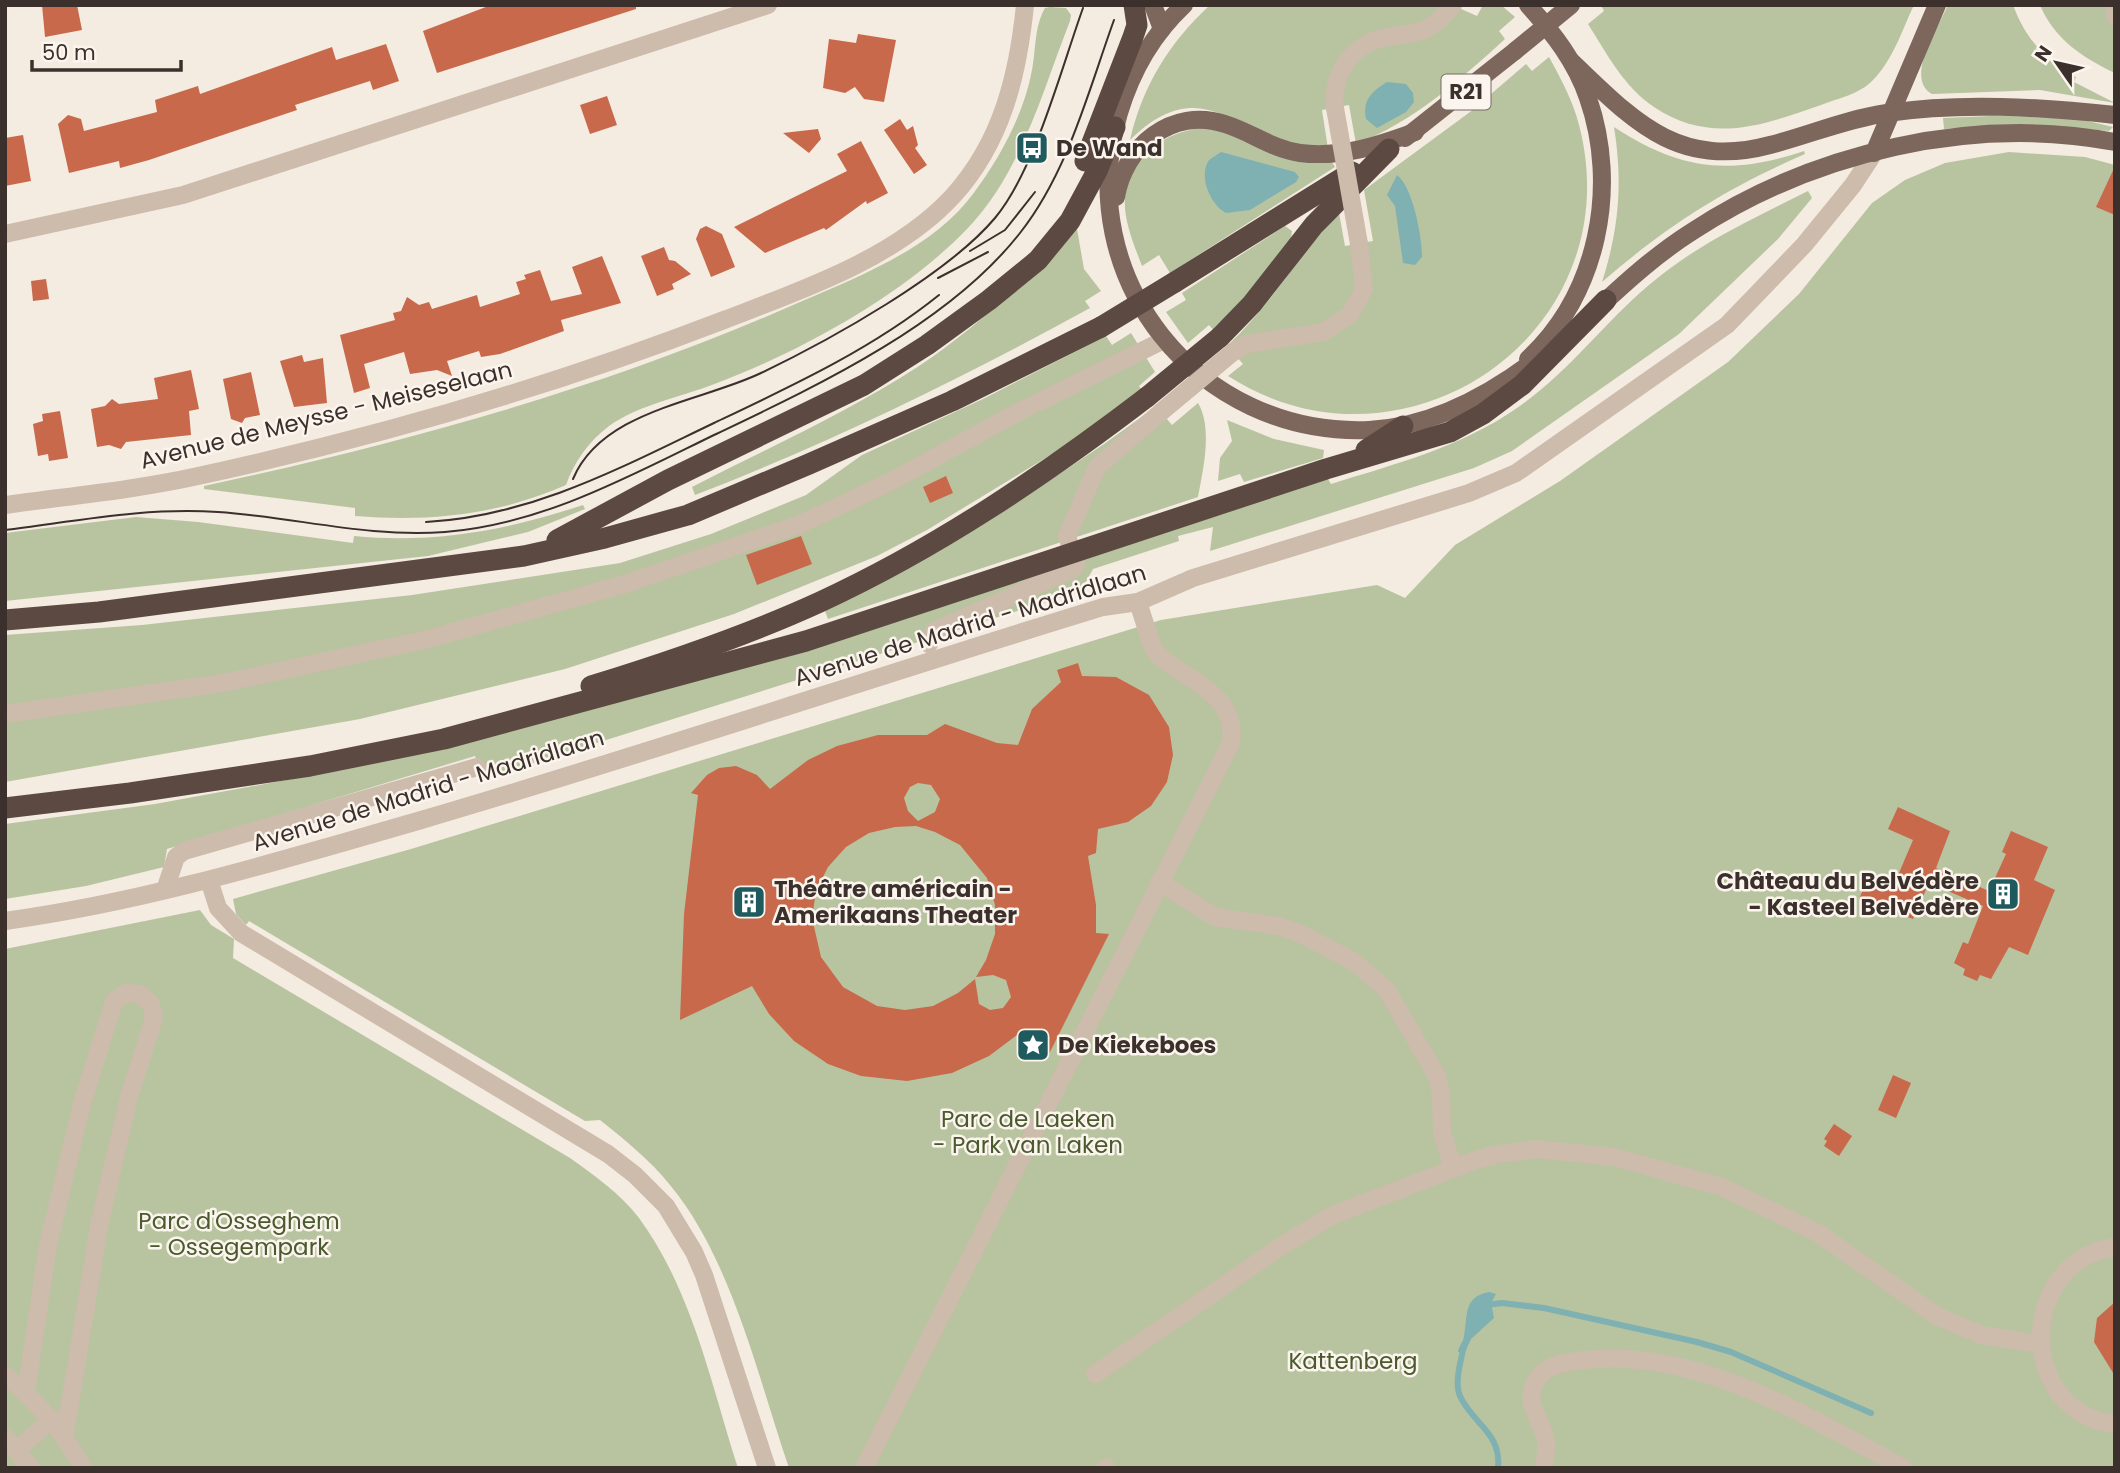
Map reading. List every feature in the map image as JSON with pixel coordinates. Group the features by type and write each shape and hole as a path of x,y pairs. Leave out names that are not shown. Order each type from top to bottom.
{"highway":[{"path":"964,318 1035,245 1073,188 1133,37 1137,24 1134,5"},
{"path":"524,556 597,521 668,480 833,402 895,366 964,318 1012,283 1056,240 1084,196 1115,127"},
{"path":"5,620 99,612 524,556 605,538 688,515 952,401 1101,327 1389,149"},
{"path":"243,775 546,700 708,648 785,617 894,564 979,515 1094,438 1154,404 1226,345 1252,304 1314,225 1389,149"},
{"path":"5,808 131,793 310,766 444,739 806,641 1326,469 1409,446 1467,424 1522,385 1606,300"},
{"path":"1326,469 1376,446 1403,426"}],"main road":[{"path":"1153,5 1162,29"},
{"path":"1184,5 1162,29 1133,75 1115,127 1108,170 1114,236 1133,291 1164,340 1190,367 1220,391 1277,418 1340,430 1403,426 1458,408 1550,349 1663,251 1746,200 1816,169 1874,153 1954,138 2006,134 2082,137 2115,142"},
{"path":"1508,378 1536,351 1574,298 1593,250 1601,212 1603,173 1598,135 1588,97 1572,62 1550,29 1528,5"},
{"name":"R21","path":"1389,149 1415,132 1571,5"},
{"path":"1874,153 1937,5"},
{"path":"1572,62 1629,117 1663,138 1698,149 1753,149 1847,120 1891,112 2025,107 2115,115"},
{"path":"1114,236 1116,195 1128,160 1148,138 1177,123 1214,121 1280,149 1322,154 1367,148 1415,132"}],"street":[{"path":"5,234 183,195 768,5"},
{"name":"Avenue de Meysse - Meiseselaan","path":"5,505 196,477 454,413 681,336 836,273 890,244 930,218 974,170 1010,97 1021,45 1025,5"},
{"path":"1226,345 1247,345 1322,332 1350,315 1364,289 1359,244 1335,108 1335,86 1353,54 1375,40 1428,28 1440,20 1453,5"},
{"path":"2115,7 2115,16"},
{"name":"Avenue de Madrid - Madridlaan","path":"5,921 209,880 475,804 1103,607 1139,602 1206,574 1483,488 1529,465 1727,325 1812,236 1853,185 1874,153"},
{"path":"5,714 223,683 424,640 674,569 798,525 888,483 1022,410 1164,340"},
{"path":"929,644 934,631 1073,569 1076,564 1067,536 1093,474 1154,404"},
{"path":"864,1468 1227,752 1232,723 1217,697 1159,656 1153,646 1139,602"},
{"path":"165,890 176,857 184,851 477,767"},
{"path":"209,880 224,918 241,933 608,1154 651,1189 677,1222 704,1275 767,1468"},
{"path":"1159,882 1215,917 1279,926 1303,935 1353,961 1386,989 1437,1076 1442,1132 1453,1168"},
{"path":"26,1392 48,1245 82,1104 114,1001 126,993 140,994 151,1004 154,1018 130,1097 99,1226 65,1434"},
{"path":"1095,1374 1310,1227 1453,1168 1498,1154 1536,1149 1614,1157 1674,1171 1743,1195 1818,1233 1937,1316 1981,1335 2040,1344"},
{"path":"2115,1247 2093,1254 2063,1275 2044,1307 2040,1344 2046,1369 2064,1398 2092,1418 2115,1424"},
{"path":"1544,1468 1546,1442 1532,1403 1534,1384 1546,1370 1559,1364 1619,1358 1659,1362 1747,1390 1805,1414 1903,1468"},
{"path":"5,1375 26,1392 65,1434 83,1468"},
{"path":"31,1468 11,1443 52,1419"}],"green space":[{"path":"1210,5 1452,5 1477,16 1483,5 1501,5 1515,17 1499,31 1505,39 1435,99 1397,124 1356,144 1349,105 1322,110 1328,149 1296,147 1213,111 1195,108 1175,110 1154,121 1130,140 1142,101 1160,66 1182,34"},
{"path":"1601,5 1914,5 1886,63 1862,89 1778,119 1737,128 1717,128 1696,126 1675,119 1654,107 1634,90 1588,24 1604,11"},
{"path":"1948,5 2013,5 2030,38 2046,56 2076,77 2074,82 2115,103 2040,90 1932,94 1924,87 1922,65"},
{"path":"2040,5 2115,5 2115,73 2092,61 2061,38"},
{"path":"1045,8 1066,8 1071,15 1040,103 1003,182 968,228 914,276 883,298 817,337 750,370 621,418 595,438 573,468 566,485 489,510 410,518 355,516 355,508 204,489 204,486 432,431 581,386 728,333 871,271 917,245 957,213 973,194 1010,135 1028,86 1039,23"},
{"path":"1549,57 1570,99 1579,125 1587,200 1572,267 1539,325 1490,370 1432,401 1366,414 1296,406 1228,376 1243,364 1227,346 1243,331 1339,213 1345,246 1373,241 1364,190 1470,112 1526,64 1532,71"},
{"path":"2015,115 2084,120 2113,127 2109,131 2029,124 1944,129 1943,118"},
{"path":"1205,127 1332,162 1335,167 1170,273 1159,255 1142,266 1130,232 1125,205 1128,182 1134,168 1152,147 1164,140"},
{"path":"1614,127 1661,152 1706,165 1752,164 1804,151 1805,154 1698,210 1650,243 1602,282 1618,205"},
{"path":"2009,152 2085,157 2115,165 2115,1468 789,1468 741,1320 710,1247 691,1214 654,1167 600,1120 585,1121 249,921 246,925 236,914 233,899 411,849 1161,620 1377,585 1405,598 1455,545 1560,481 1728,362 1799,294 1872,203 1905,180 1945,163"},
{"path":"1808,191 1812,198 1778,239 1679,334 1512,451 1474,468 1210,551 1213,527 1178,536 1179,541 1093,569 1081,591 485,778 475,756 167,849 164,867 86,886 5,899 5,824 155,804 325,773 1328,479 1331,484 1450,444 1496,422 1535,395 1632,300 1667,270 1726,233"},
{"path":"1285,226 1292,231 1291,239 1217,334 1209,325 1188,343 1166,312 1186,300 1182,293"},
{"path":"1077,229 1084,269 1101,291 1085,301 1090,308 896,408 796,454 695,495 692,487 864,399 941,351 1001,301"},
{"path":"1131,333 1155,372 1139,386 1143,392 1062,448 927,530 877,556 734,614 565,669 360,719 5,782 5,635 142,625 412,595 620,563 711,534 806,495 862,455 985,398 1106,336 1112,345"},
{"path":"1198,403 1203,413 1206,437 1198,497 828,619 824,608 953,538 1035,489 1156,406 1172,425"},
{"path":"1227,420 1274,439 1324,450 1323,458 1244,482 1240,474 1218,481 1220,458 1232,441"},
{"path":"583,505 585,509 528,532 428,556 5,601 5,533 136,517 198,522 353,543 354,536 413,538 470,533 527,522"},
{"name":"Parc d'Osseghem - Ossegempark","path":"200,910 211,925 234,939 233,958 570,1158 624,1201 639,1218 673,1276 698,1338 738,1468 5,1468 5,949"}],"water":[{"path":"1387,82 1406,84 1413,93 1414,102 1406,112 1377,128 1366,119 1365,106 1373,93"},
{"path":"1221,152 1295,172 1299,177 1296,182 1250,210 1226,213 1215,203 1205,181 1209,160"},
{"path":"1397,175 1408,190 1418,225 1422,257 1415,265 1403,263 1395,206 1387,195"},
{"path":"1489,1292 1496,1294 1491,1303 1494,1318 1471,1339 1465,1352 1458,1352 1468,1308 1475,1298"}],"building":[{"path":"42,5 77,5 82,30 45,37"},
{"path":"491,5 636,5 636,9 437,73 423,31"},
{"path":"858,34 896,40 884,102 864,99 855,87 845,93 823,88 829,39 856,43"},
{"path":"386,44 399,81 373,90 370,81 295,105 297,110 149,160 120,168 119,161 69,173 58,124 68,115 81,119 84,131 157,112 155,100 198,86 200,94 332,47 336,60"},
{"path":"607,96 617,125 590,134 580,105"},
{"path":"900,119 907,130 913,126 918,145 915,148 927,165 914,174 884,130"},
{"path":"818,129 821,139 809,153 783,133"},
{"path":"23,135 31,181 5,186 5,138"},
{"path":"861,141 888,193 867,204 866,201 826,230 824,228 765,253 734,227 847,171 837,154"},
{"path":"2115,166 2115,215 2096,207"},
{"path":"706,226 722,234 735,267 711,277 696,239 700,229"},
{"path":"664,247 669,260 675,261 691,274 672,284 674,289 657,296 641,256"},
{"path":"602,256 621,303 561,320 564,331 500,354 481,357 479,351 447,361 452,376 437,370 410,374 404,352 364,364 370,388 354,393 340,335 395,320 393,313 401,311 407,297 419,305 429,302 432,309 477,295 480,307 520,294 516,282 526,279 524,275 540,270 551,301 582,294 572,267"},
{"path":"46,279 49,299 33,301 31,281"},
{"path":"302,355 304,362 323,358 327,403 294,407 280,361"},
{"path":"191,370 199,409 189,411 191,435 126,442 121,449 109,445 97,447 91,409 105,406 112,399 119,404 158,399 154,378"},
{"path":"251,372 260,415 245,418 242,423 231,419 223,379"},
{"path":"60,411 68,458 49,461 48,454 38,456 33,424 43,421 42,414"},
{"path":"946,476 953,493 930,503 923,487"},
{"path":"801,536 812,564 757,585 746,555"},
{"name":"Théâtre américain - Amerikaans Theater","path":"1078,663 1082,676 1116,677 1149,695 1169,727 1173,755 1167,782 1151,806 1128,822 1098,829 1096,853 1088,856 1096,905 1096,933 1109,934 1047,1058 1021,1032 989,1056 952,1073 907,1081 861,1076 828,1064 794,1041 769,1014 752,986 680,1020 684,914 698,795 691,793 707,775 719,768 736,766 757,775 770,789 808,760 837,746 878,735 927,735 945,724 997,743 1018,745 1032,709 1061,682 1057,670","holes":["918,783 931,785 940,799 935,812 918,821 908,811 904,798 910,787","916,826 960,845 987,878 995,905 995,934 986,960 976,977 993,975 1006,980 1011,997 1003,1008 990,1010 979,1004 975,979 958,993 933,1006 905,1010 877,1006 843,987 821,957 812,918 816,891 828,867 846,847 869,833 895,827"]},
{"name":"Château du Belvédère - Kasteel Belvédère","path":"1898,807 1950,831 1936,868 1989,891 2006,854 2002,852 2011,831 2048,847 2034,880 2055,890 2028,955 2009,947 1991,979 1980,975 1977,981 1963,975 1965,969 1954,963 1963,942 1968,944 1983,906 1929,883 1913,919 1859,899 1869,876 1893,887 1913,840 1888,829"},
{"path":"1893,1075 1911,1083 1896,1118 1878,1110"},
{"path":"1834,1124 1852,1136 1839,1156 1824,1146 1827,1141 1824,1139"},
{"path":"2115,1302 2115,1376 2094,1342 2097,1318"}],"waterway":[{"path":"1486,1305 1502,1303 1544,1308 1697,1342 1731,1352 1871,1413"},
{"path":"1464,1346 1458,1391 1465,1405 1491,1437 1498,1456 1498,1468"}],"tram line":[{"path":"573,479 587,456 606,437 629,423 761,373 820,343 886,305 948,262 974,240 995,218 1023,174 1046,118 1083,8"},
{"path":"5,530 111,516 191,511 388,532 445,532 481,527 551,509 617,482 795,396 879,350 919,324 990,266 1020,233 1051,184 1075,131 1114,20"},
{"path":"970,251 1005,230 1035,192"},
{"path":"938,278 988,252"},
{"path":"426,522 465,518 502,510 539,500 610,473 831,365 887,333 939,295"}],"place":[{"name":"De Wand","path":"1032,148"},
{"name":"Château du Belvédère - Kasteel Belvédère","path":"2003,894"},
{"name":"Théâtre américain - Amerikaans Theater","path":"749,902"},
{"name":"De Kiekeboes","path":"1033,1045"}],"park label":[{"name":"Parc de Laeken - Park van Laken","path":"1028,1132"},
{"name":"Kattenberg","path":"1353,1361"}]}
